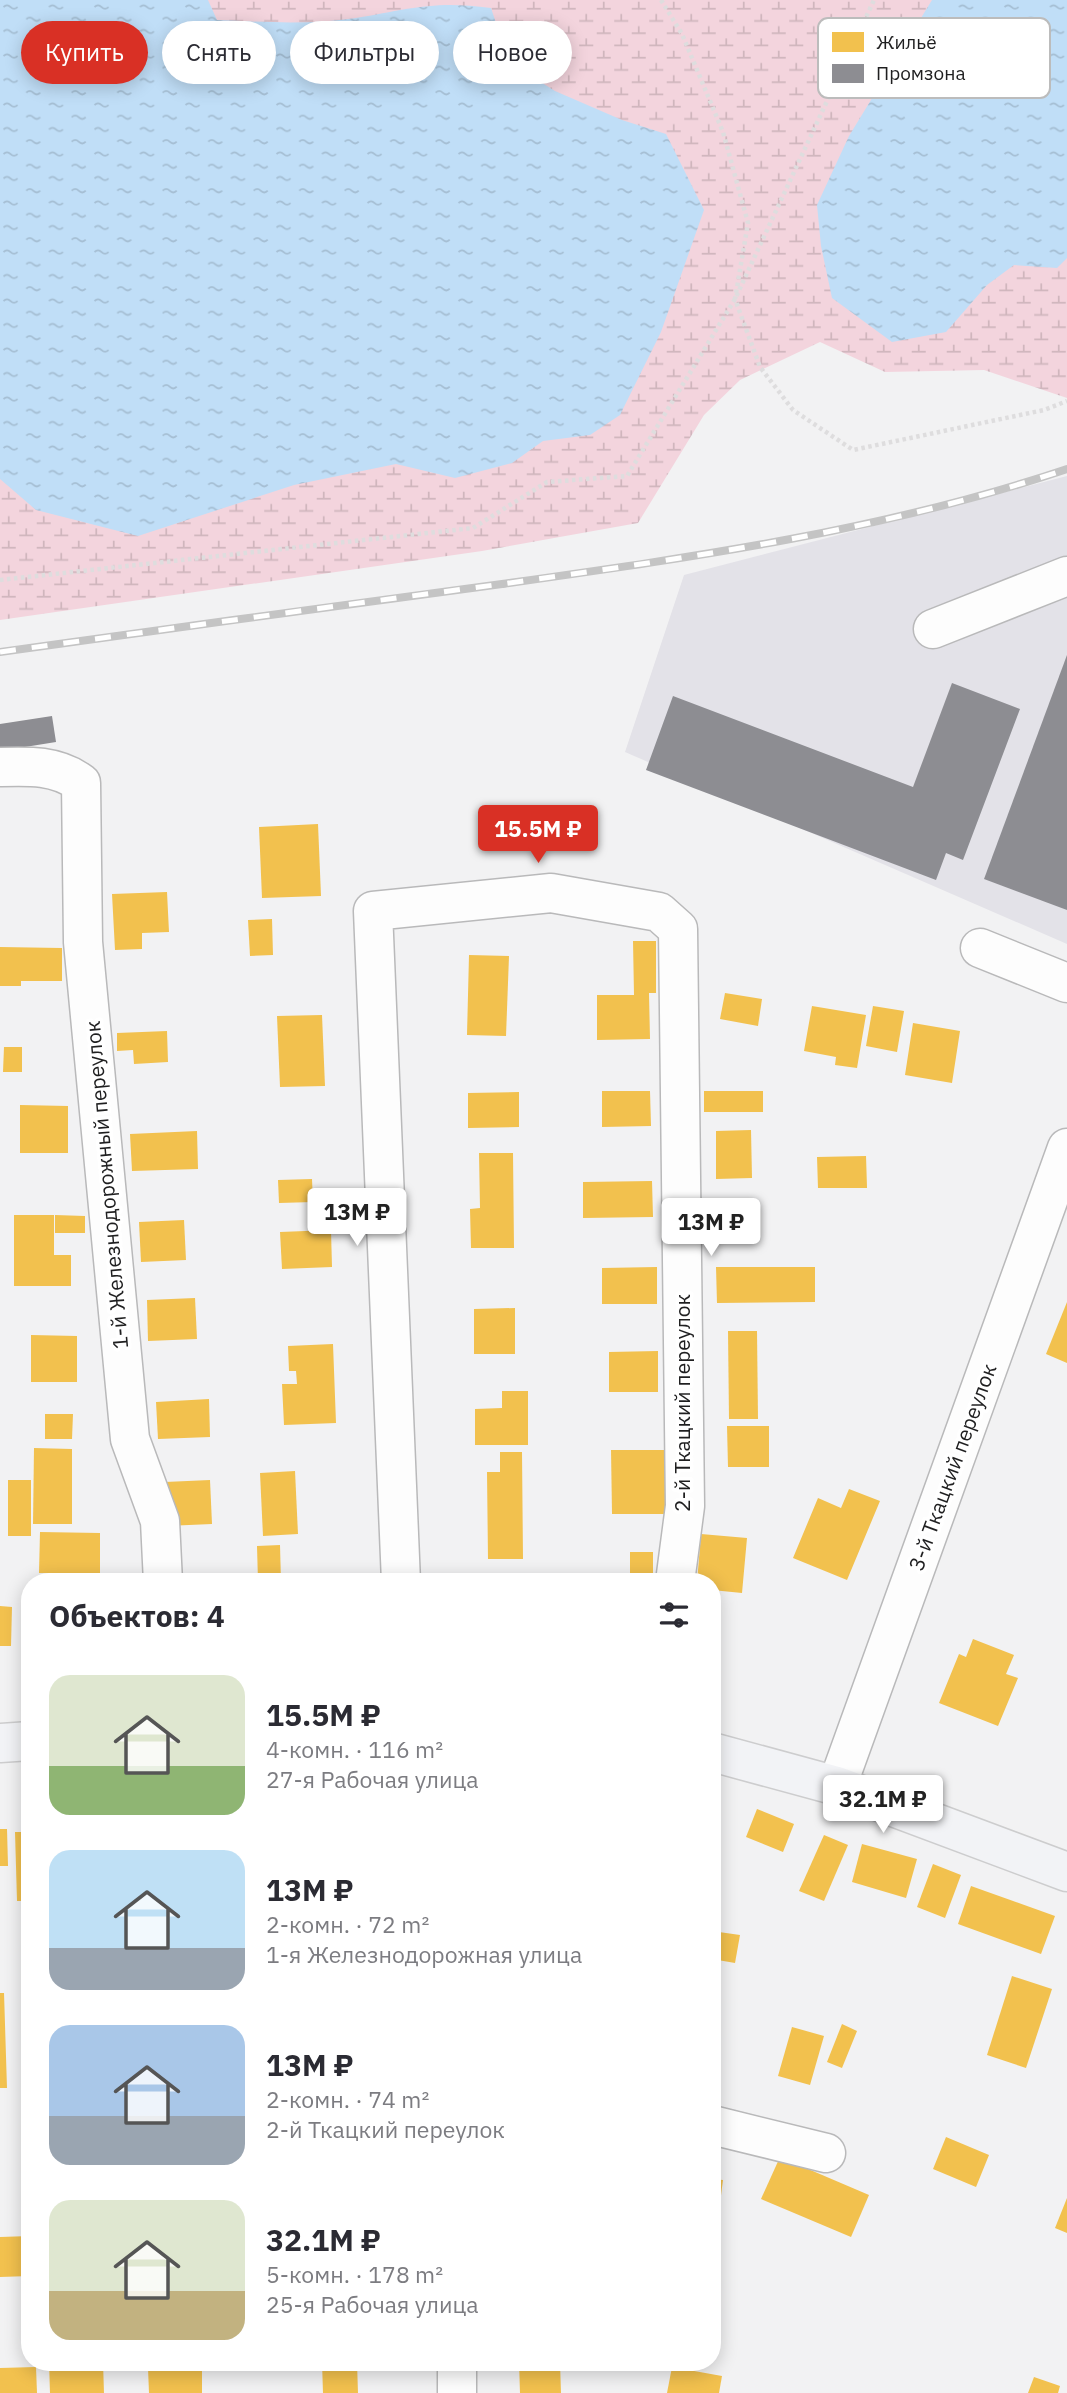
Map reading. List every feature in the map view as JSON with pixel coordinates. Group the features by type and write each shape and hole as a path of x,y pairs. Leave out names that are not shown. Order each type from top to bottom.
{"main road":[{"path":"0,1743 21,1742"},
{"path":"721,1754 837,1786 1067,1872"}],"street":[{"path":"933,629 1067,576"},
{"name":"1-й Железнодорожный переулок","path":"0,767 38,766 69,774 81,783 83,942 130,1440 160,1521 163,1573"},
{"name":"2-й Ткацкий переулок","path":"401,1573 373,911 551,893 659,912 678,929 684,1506 676,1573"},
{"path":"980,948 1067,983"},
{"name":"3-й Ткацкий переулок","path":"837,1786 1067,1148"},
{"path":"721,2127 826,2152"},
{"path":"457,2371 457,2393"}],"path":[{"path":"661,0 682,34 723,132 747,223 735,299 760,368 793,410 853,450 1044,410 1067,401"},
{"path":"866,18 874,0"},
{"path":"0,580 473,528 547,482 627,476 735,299 828,98"}],"shaded area":[{"path":"1067,476 1067,944 625,752 684,575"}],"green space":[{"path":"0,0 1067,0 1067,398 984,370 885,372 820,342 740,380 704,415 638,523 482,551 0,620"}],"water":[{"path":"0,0 208,0 217,20 243,21 162,21 162,84 276,84 276,22 290,22 290,84 439,84 439,21 322,21 438,5 491,8 495,21 453,21 453,84 544,84 622,120 666,134 704,210 661,332 620,415 590,435 543,441 512,463 455,478 396,464 294,485 138,536 36,510 0,479"},
{"path":"932,0 1067,0 1067,258 1057,268 1014,265 987,285 946,332 892,342 832,298 821,246 817,205 849,136 872,98 1050,98 1050,18 921,18"}],"building: Жильё":[{"path":"318,824 321,896 262,898 259,827"},
{"path":"167,892 169,932 142,933 142,949 115,950 112,894"},
{"path":"272,919 273,955 250,956 248,920"},
{"path":"633,941 656,941 656,993 649,993 650,1039 597,1040 597,995 634,995"},
{"path":"0,947 62,948 62,981 21,981 21,986 0,986"},
{"path":"469,955 509,956 506,1036 467,1035"},
{"path":"725,993 762,999 758,1026 720,1019"},
{"path":"812,1006 866,1015 857,1068 835,1065 836,1057 804,1051"},
{"path":"873,1006 904,1011 897,1052 866,1046"},
{"path":"322,1015 325,1086 280,1087 277,1016"},
{"path":"913,1023 960,1031 952,1083 905,1075"},
{"path":"167,1031 168,1062 134,1064 133,1050 117,1051 117,1033"},
{"path":"4,1047 22,1047 22,1072 3,1072"},
{"path":"602,1091 650,1091 651,1126 602,1127"},
{"path":"704,1091 763,1091 763,1112 704,1112"},
{"path":"519,1092 519,1127 468,1128 468,1093"},
{"path":"20,1105 68,1106 68,1153 20,1153"},
{"path":"751,1130 752,1178 716,1179 716,1131"},
{"path":"197,1131 198,1169 132,1171 130,1134"},
{"path":"479,1153 513,1153 514,1248 471,1248 470,1209 480,1208"},
{"path":"866,1156 867,1188 818,1188 817,1157"},
{"path":"312,1179 313,1202 279,1203 278,1180"},
{"path":"652,1181 653,1217 583,1218 583,1182"},
{"path":"14,1215 54,1215 54,1255 71,1255 71,1286 14,1286"},
{"path":"55,1215 85,1216 85,1233 55,1233"},
{"path":"184,1220 186,1260 141,1262 139,1222"},
{"path":"331,1230 332,1267 282,1269 280,1232"},
{"path":"657,1267 657,1304 602,1304 602,1268"},
{"path":"716,1267 815,1267 815,1302 717,1303"},
{"path":"195,1298 197,1339 148,1341 147,1300"},
{"path":"1067,1302 1067,1363 1046,1354"},
{"path":"515,1308 515,1354 474,1354 474,1309"},
{"path":"728,1331 757,1331 758,1419 729,1419"},
{"path":"31,1335 77,1336 77,1382 31,1382"},
{"path":"333,1344 336,1423 284,1425 282,1384 297,1384 296,1371 289,1371 288,1346"},
{"path":"658,1351 658,1392 609,1392 609,1352"},
{"path":"502,1391 528,1391 528,1445 475,1445 475,1409 502,1408"},
{"path":"209,1399 210,1437 158,1439 156,1402"},
{"path":"45,1414 73,1414 72,1439 45,1439"},
{"path":"727,1426 769,1426 769,1467 728,1467"},
{"path":"34,1448 72,1449 72,1524 33,1524"},
{"path":"611,1450 665,1450 666,1514 612,1514"},
{"path":"500,1452 522,1452 523,1559 488,1559 487,1472 500,1472"},
{"path":"295,1471 298,1534 263,1536 260,1473"},
{"path":"8,1480 31,1480 31,1536 8,1536"},
{"path":"210,1480 212,1524 166,1526 165,1482"},
{"path":"849,1489 880,1501 847,1580 793,1558 818,1498 841,1508"},
{"path":"40,1532 100,1533 100,1573 39,1573"},
{"path":"701,1534 747,1538 742,1593 721,1591 721,1573 698,1573"},
{"path":"280,1545 281,1573 258,1573 257,1546"},
{"path":"630,1552 653,1552 653,1573 630,1573"},
{"path":"0,1606 12,1607 11,1646 0,1646"},
{"path":"973,1639 1014,1655 1006,1674 1018,1678 998,1726 939,1703 959,1654 966,1657"},
{"path":"757,1809 794,1824 783,1852 746,1837"},
{"path":"0,1829 7,1829 8,1866 0,1866"},
{"path":"15,1832 21,1832 21,1901 17,1901"},
{"path":"824,1835 848,1845 824,1901 799,1891"},
{"path":"862,1844 917,1859 906,1898 852,1882"},
{"path":"933,1864 961,1875 945,1918 917,1907"},
{"path":"971,1886 1055,1916 1041,1954 958,1924"},
{"path":"721,1932 740,1935 735,1963 721,1961"},
{"path":"1012,1976 1052,1989 1026,2068 987,2055"},
{"path":"0,1993 4,1993 7,2088 0,2088"},
{"path":"842,2024 857,2031 842,2068 827,2062"},
{"path":"792,2027 824,2036 810,2085 778,2076"},
{"path":"946,2137 989,2155 976,2187 933,2169"},
{"path":"780,2157 869,2195 851,2237 761,2199"},
{"path":"1067,2198 1067,2233 1055,2228"},
{"path":"21,2236 21,2276 0,2277 0,2237"},
{"path":"21,2367 21,2371 36,2371 37,2393 0,2393 0,2368"},
{"path":"49,2371 103,2371 104,2393 50,2393"},
{"path":"148,2371 202,2371 202,2393 149,2393"},
{"path":"322,2371 357,2371 358,2393 323,2393"},
{"path":"519,2371 560,2371 561,2393 520,2393"},
{"path":"671,2371 694,2371 722,2376 719,2393 667,2393"},
{"path":"1034,2377 1060,2386 1058,2393 1028,2393"}],"building: Промзона":[{"path":"1067,655 1067,910 984,879"},
{"path":"952,683 1020,709 963,860 946,853 936,880 646,770 673,696 913,787"},
{"path":"52,716 56,742 0,751 0,724"}],"railway":[{"path":"0,652 502,584 788,540 928,509 1067,469"}]}
